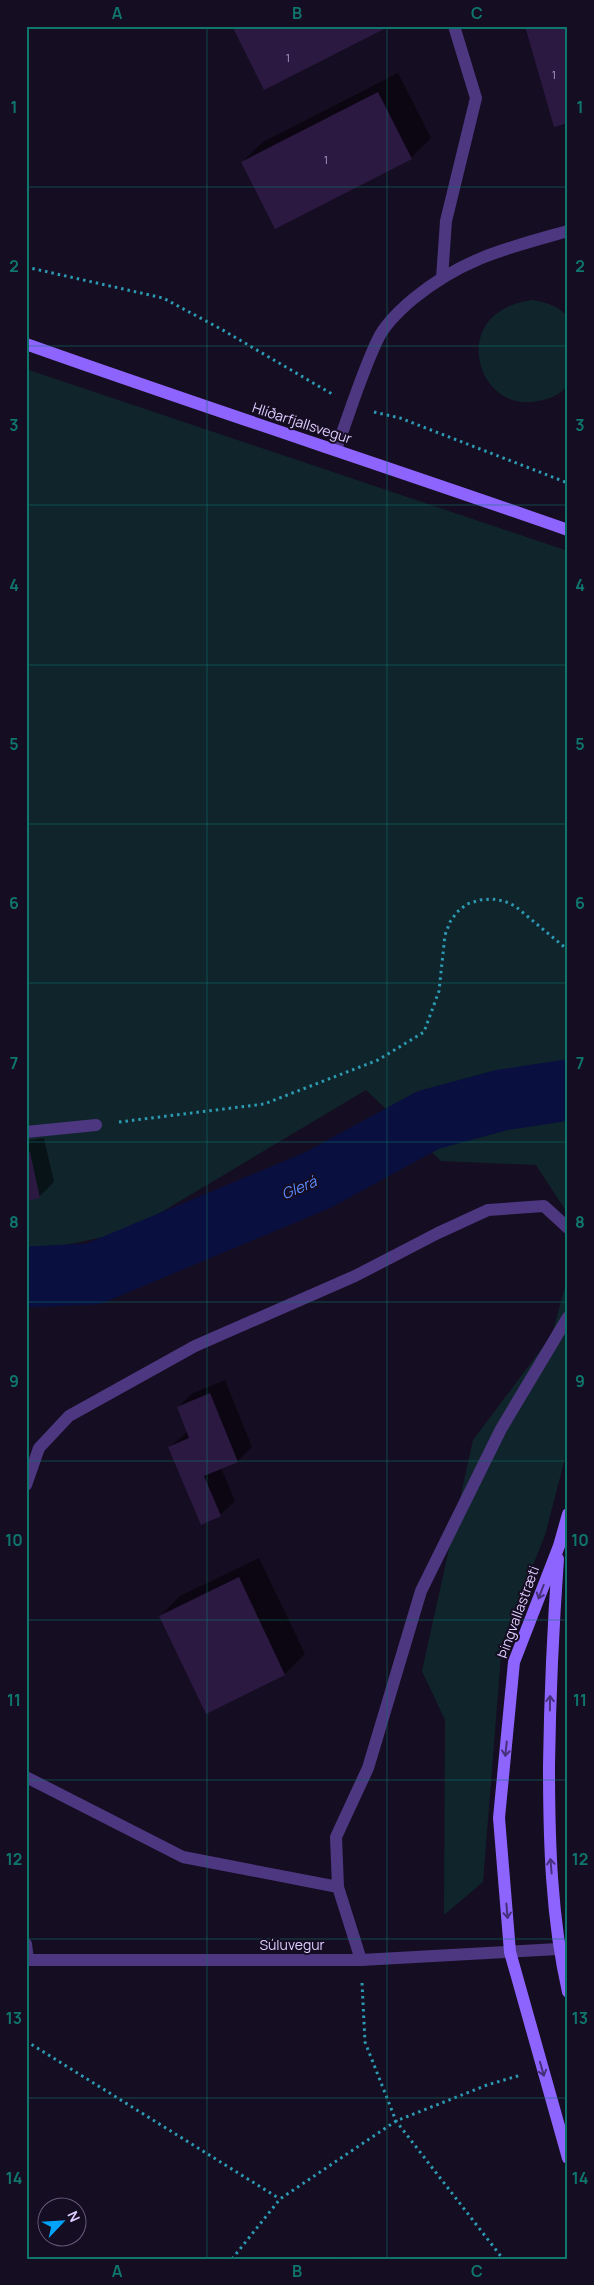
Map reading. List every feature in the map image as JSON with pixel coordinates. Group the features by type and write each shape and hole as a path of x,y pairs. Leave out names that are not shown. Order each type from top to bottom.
{"main road":[{"name":"Hlíðarfjallsvegur","path":"26,344 210,409 336,449 568,530"},
{"path":"559,1546 568,1514"},
{"name":"Þingvallastræti","path":"559,1546 550,1671 549,1836 558,1949 568,1992"},
{"name":"Þingvallastræti","path":"559,1546 514,1662 499,1818 510,1952 568,2158"}],"street":[{"path":"442,278 446,221 476,98 454,26"},
{"path":"336,449 379,337 399,311 442,278 457,269 493,252 568,231"},
{"path":"26,1132 96,1124"},
{"path":"26,1485 39,1448 69,1416 195,1346 355,1276 438,1233 488,1210 544,1206 568,1228"},
{"path":"360,1960 338,1887 336,1837 368,1768 421,1592 500,1430 568,1317"},
{"path":"26,1778 183,1857 338,1887"},
{"path":"26,1944 27,1960"},
{"name":"Súluvegur","path":"27,1960 360,1960 558,1949"}],"path":[{"path":"26,267 163,298 221,328 352,406 400,418 568,483"},
{"path":"96,1124 264,1104 378,1060 424,1032 438,991 445,935 450,922 462,908 480,900 492,898 515,906 568,950"},
{"path":"360,1960 365,2042 396,2121 503,2259"},
{"path":"26,2041 280,2199"},
{"path":"232,2259 280,2199 396,2121 486,2085 542,2068"}],"shaded area":[{"path":"532,300 552,305 568,317 568,385 558,394 547,399 517,401 499,393 486,378 480,360 480,341 488,323 505,308"},
{"path":"26,369 568,551 568,1214 536,1165 441,1161 366,1090 128,1232 26,1253"},
{"path":"568,1275 568,1447 545,1535 502,1643 483,1882 444,1915 445,1720 422,1671 473,1440 552,1335"}],"building":[{"path":"232,26 390,26 264,90"},
{"path":"525,26 568,26 568,123 554,127"},
{"path":"378,92 412,159 275,229 241,162"},
{"path":"26,1152 30,1152 40,1198 26,1201"},
{"path":"210,1393 238,1462 204,1476 221,1516 201,1525 168,1447 189,1438 177,1407"},
{"path":"239,1577 285,1675 206,1714 159,1616"}],"waterway":[{"name":"Glerá","path":"26,1277 93,1274 318,1180 428,1120 502,1100 568,1090"}]}
